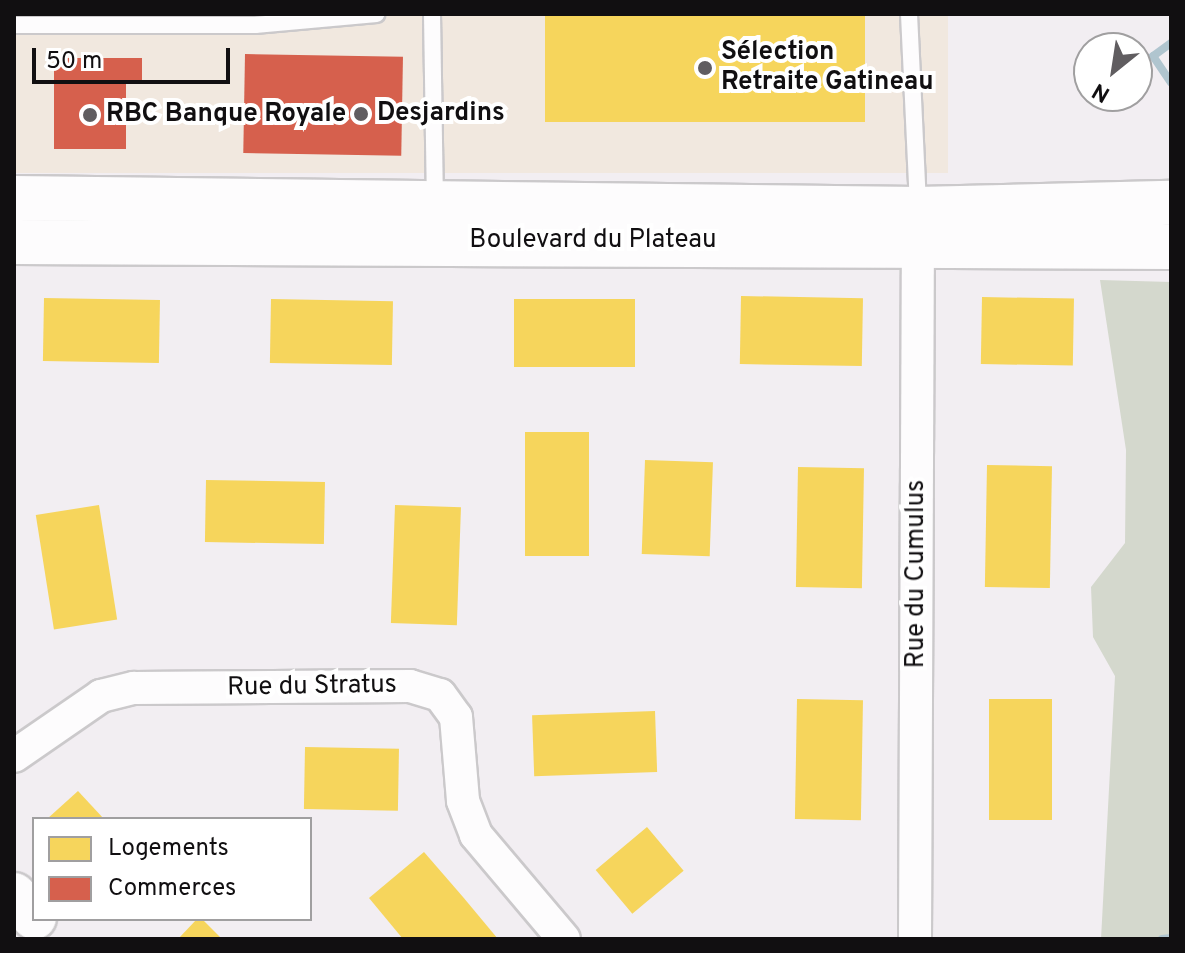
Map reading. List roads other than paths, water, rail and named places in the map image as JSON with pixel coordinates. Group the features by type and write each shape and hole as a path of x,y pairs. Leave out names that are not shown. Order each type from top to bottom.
{"main road":[{"name":"Boulevard du Plateau","path":"14,198 435,205 918,225 1171,247"},
{"name":"Boulevard du Plateau","path":"14,242 918,225 1171,203"},
{"path":"14,895 32,915"},
{"path":"38,921 55,939"}],"street":[{"name":"Rue du Cumulus","path":"915,939 918,225"},
{"name":"Rue du Stratus","path":"14,756 101,696 134,688 410,686 440,695 456,717 463,801 476,835 564,939"}],"lane":[{"path":"14,25 377,14"},
{"path":"432,14 435,205"},
{"path":"909,14 918,225"}],"waterway":[{"path":"1171,43 1153,56 1171,83"},
{"path":"1162,939 1171,938"}],"place":[{"name":"Sélection Retraite Gatineau","path":"705,68"},
{"name":"Desjardins","path":"361,114"},
{"name":"RBC Banque Royale","path":"90,115"}]}
